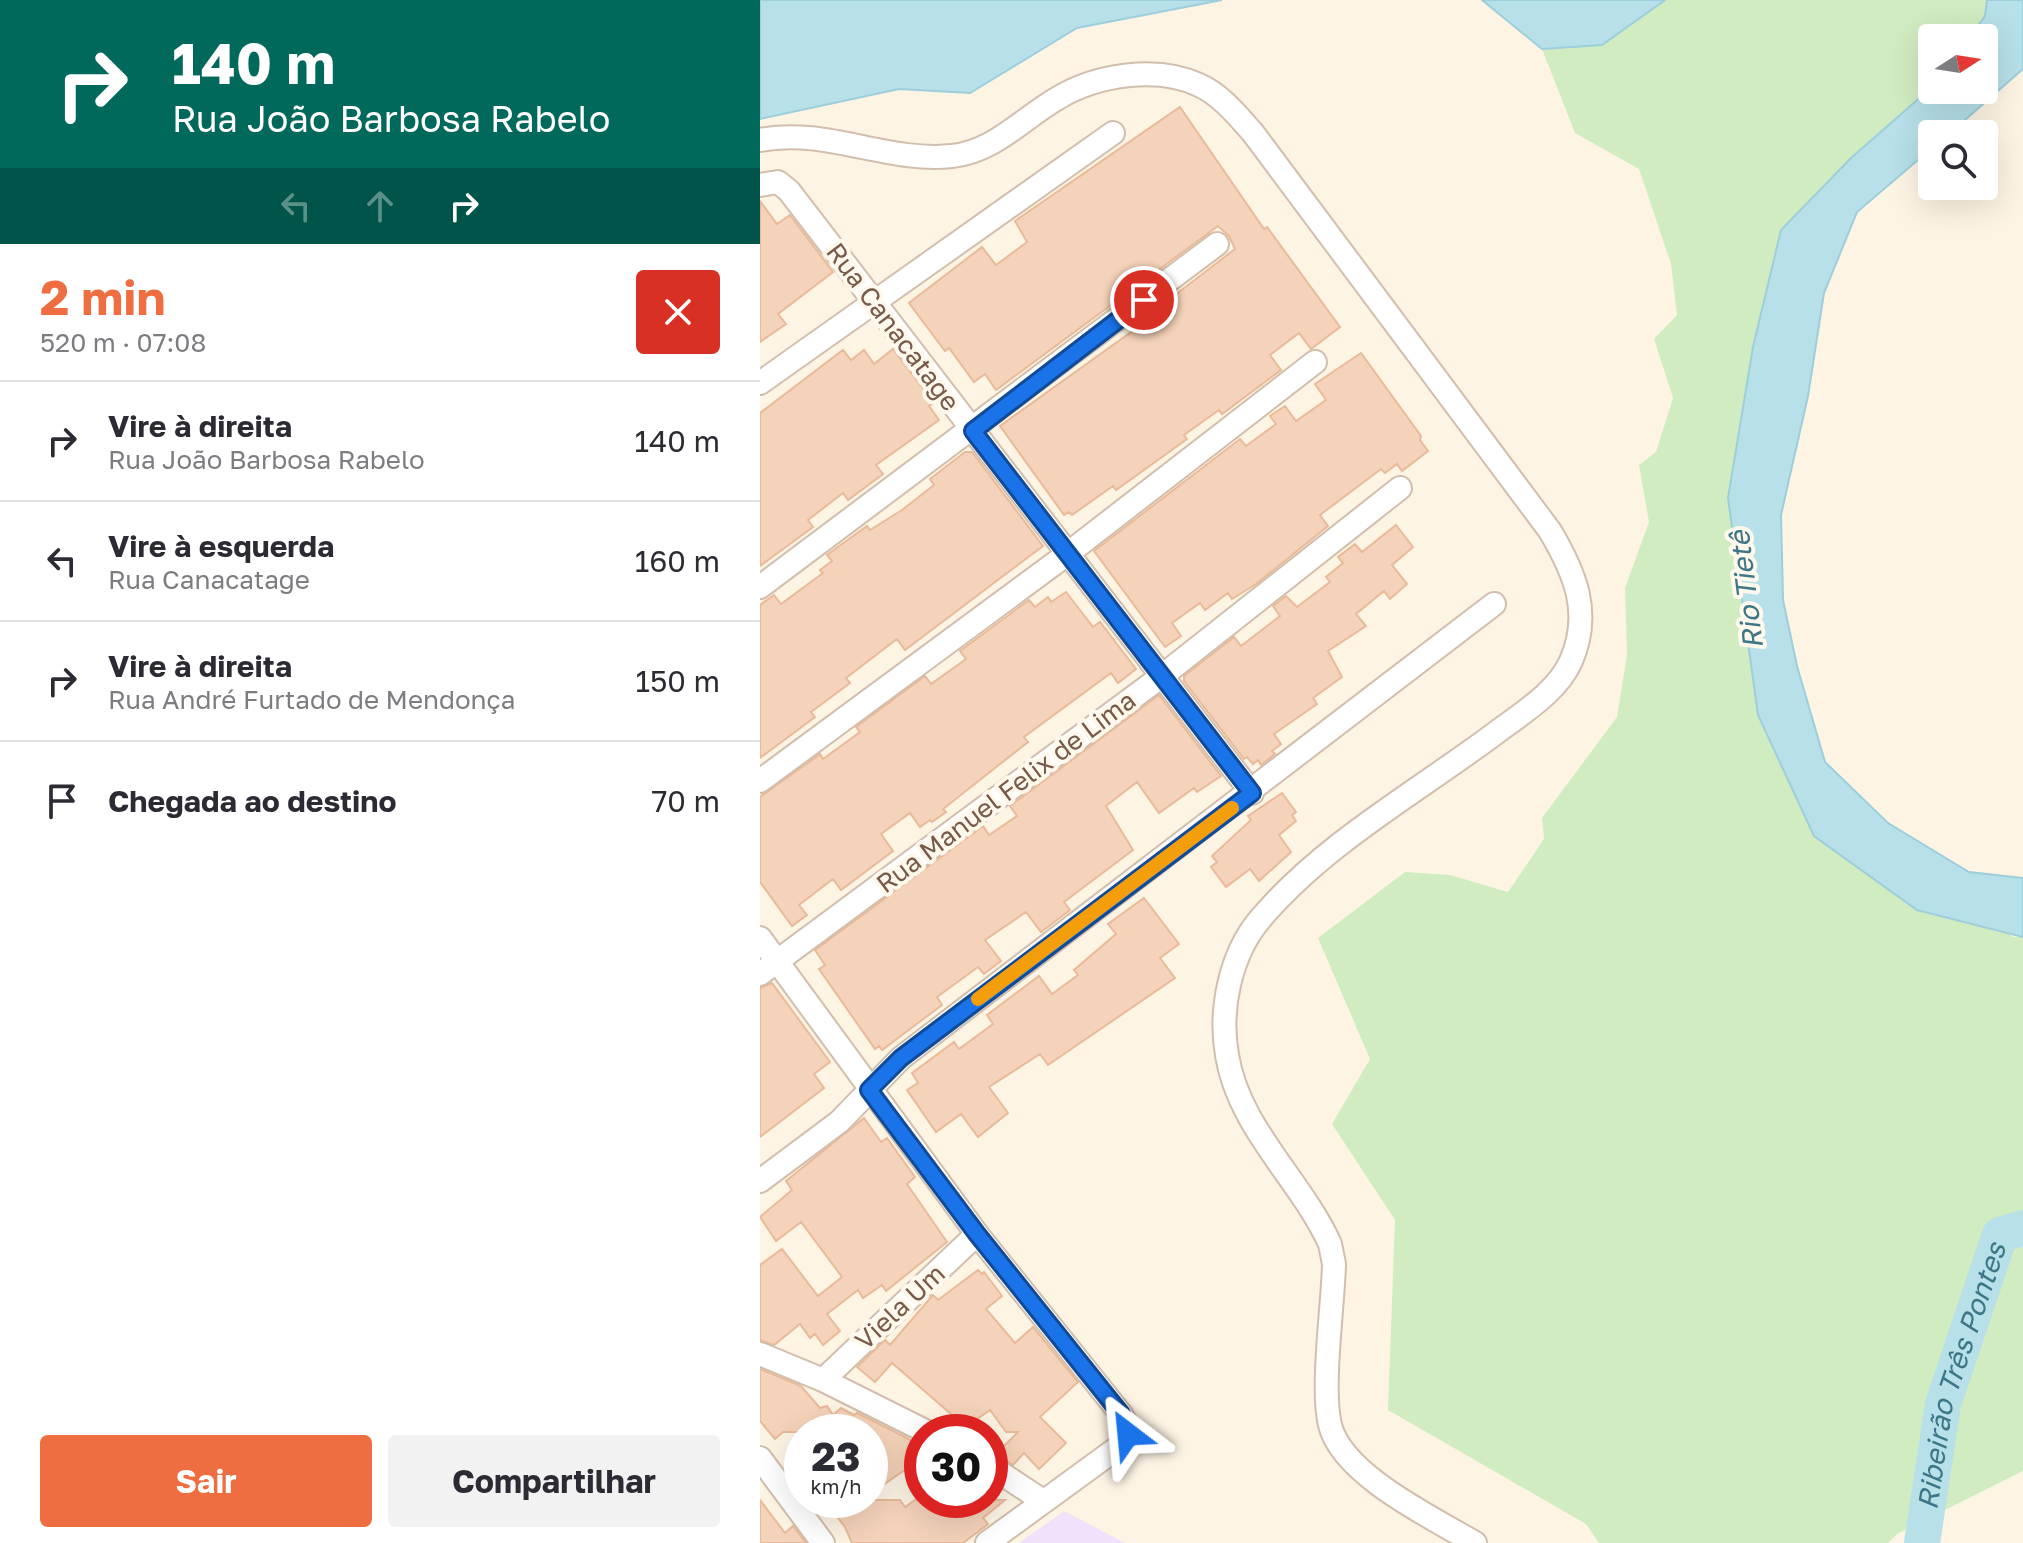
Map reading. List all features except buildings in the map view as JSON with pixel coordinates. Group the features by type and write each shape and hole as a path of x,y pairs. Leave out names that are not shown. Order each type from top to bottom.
{"street":[{"path":"760,140 796,135 883,153 929,158 957,156 984,149 1058,98 1102,80 1165,76 1198,84 1223,101 1253,133 1550,531 1573,569 1580,594 1578,641 1559,681 1514,720 1324,858 1260,920 1232,973 1226,999 1226,1052 1233,1085 1330,1244 1334,1264 1327,1403 1330,1426 1339,1445 1366,1473 1475,1543"},
{"path":"760,383 1113,133"},
{"name":"Rua Canacatage","path":"760,185 778,182 789,191 1252,793"},
{"path":"760,587 973,431 1217,244"},
{"path":"760,781 1066,555 1315,362"},
{"name":"Rua Manuel Felix de Lima","path":"768,967 1162,676 1400,488"},
{"path":"760,1181 839,1122 901,1058 1252,793 1494,604"},
{"path":"760,938 768,967 869,1090 977,1234 1121,1414 1128,1428 1120,1446 987,1543"},
{"name":"Viela Um","path":"823,1380 977,1234"},
{"path":"760,1354 823,1380 904,1420"},
{"path":"760,1458 823,1543"},
{"path":"1008,1478 1043,1501"}],"shaded area":[{"path":"1064,1511 1125,1543 1019,1543"}],"green space":[{"path":"1665,0 1987,0 1985,16 1979,24 1918,24 1918,99 1851,158 1781,230 1758,715 2013,937 2023,937 2023,1471 1897,1534 1888,1543 1599,1543 1586,1524 1388,1410 1395,1220 1332,1124 1370,1059 1318,938 1405,872 1450,875 1508,892 1544,839 1542,818 1617,717 1627,655 1625,588 1649,522 1639,465 1656,452 1673,398 1654,339 1677,315 1671,264 1639,169 1575,133 1542,49 1602,45"}],"water":[{"path":"760,0 1222,0 1077,28 970,93 899,89 760,119"},
{"path":"1482,0 1665,0 1602,45 1542,49"},
{"path":"1987,0 2023,0 2023,69 1998,91 1998,24 1979,24 1985,16"},
{"name":"Rio Tietê","path":"1918,99 1918,104 1983,104 1965,120 1918,120 1918,160 1857,212 1824,293 1808,396 1781,515 1783,600 1797,666 1825,762 1888,823 1969,872 2023,878 2023,937 1917,910 1814,836 1758,715 1728,498 1753,347 1781,230 1851,158"}],"waterway":[{"name":"Ribeirão Três Pontes","path":"1922,1543 1943,1404 2000,1235 2023,1228"}],"slow traffic":[{"path":"978,999 1232,808"}],"route":[{"path":"1128,1434 1121,1414 977,1234 869,1090 901,1058 1252,793 973,431 1144,300"}]}
